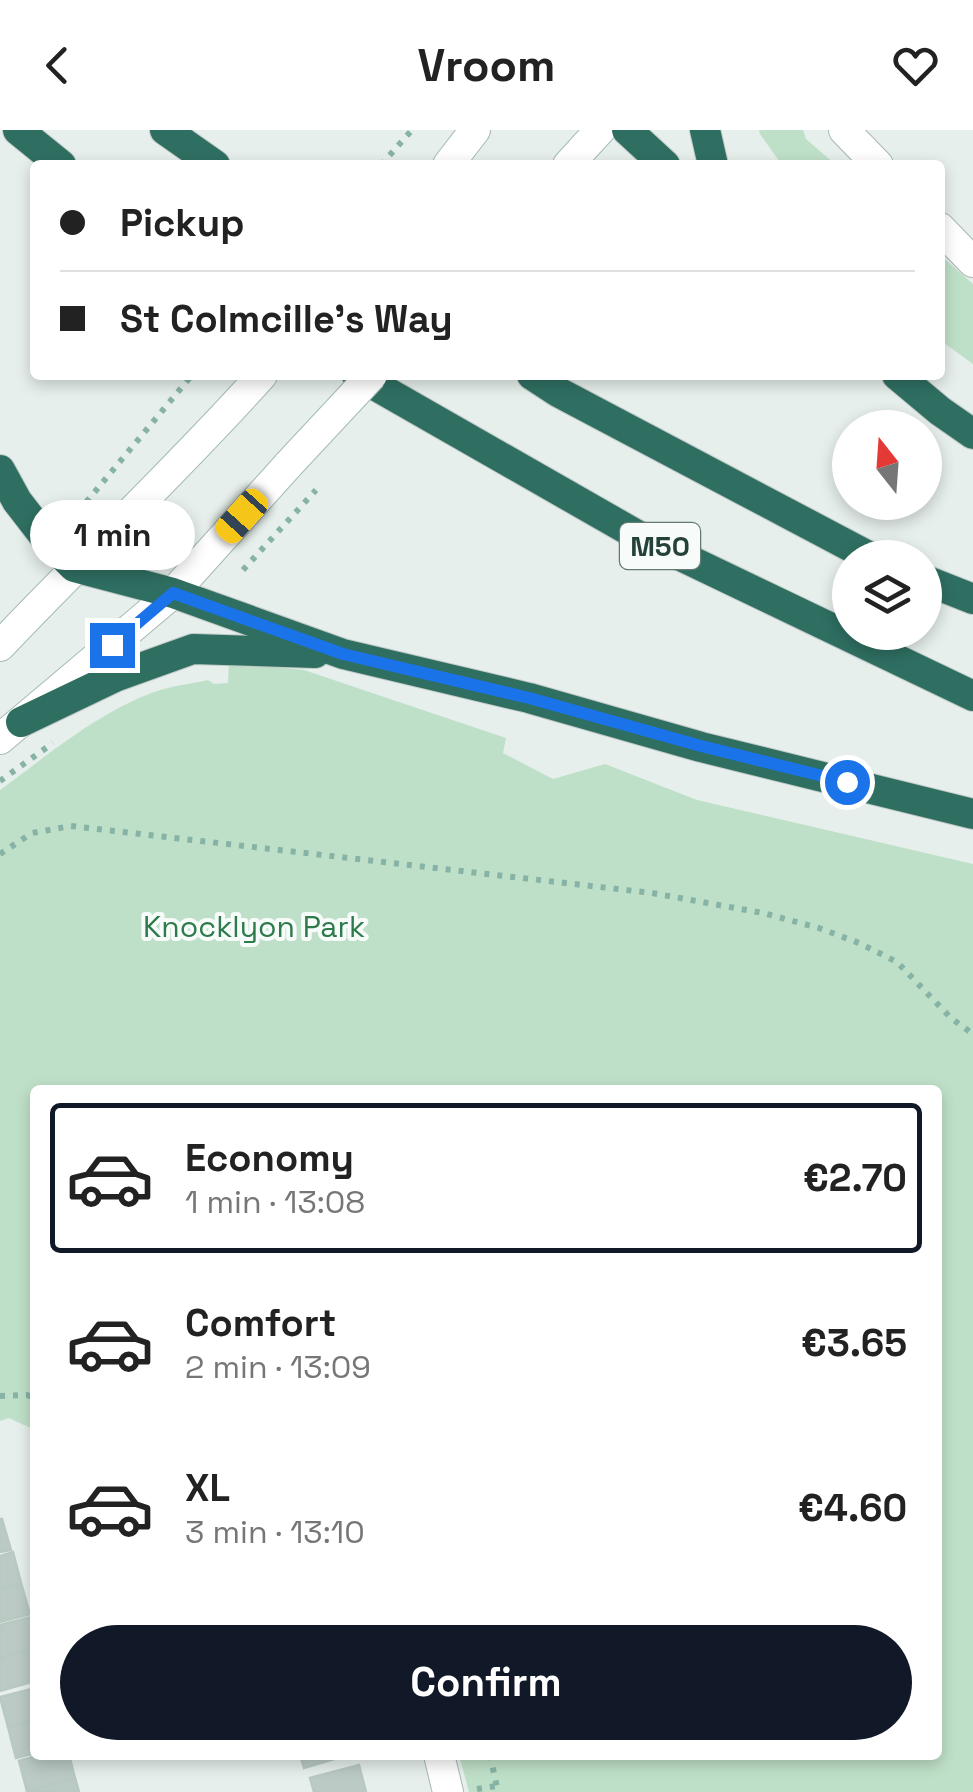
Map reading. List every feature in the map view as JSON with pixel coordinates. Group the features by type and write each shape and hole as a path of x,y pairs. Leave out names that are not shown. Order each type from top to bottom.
{"highway":[{"path":"18,130 55,160"},
{"path":"165,130 208,160"},
{"path":"627,130 660,160"},
{"path":"705,130 712,160"},
{"name":"M50","path":"366,380 636,534 973,696"},
{"path":"540,380 838,540"},
{"path":"903,380 973,434"},
{"path":"0,470 17,502 74,567 173,593 343,654 529,698 973,814"},
{"path":"942,587 973,599"},
{"path":"10,730 115,677 193,648 343,654"}],"main road":[{"path":"452,160 475,130"},
{"path":"573,160 600,130"},
{"path":"844,130 873,160"},
{"path":"945,233 973,262"},
{"path":"0,646 257,380"},
{"path":"10,730 173,593 367,380"},
{"path":"441,1760 448,1792"}],"path":[{"path":"385,160 412,130"},
{"path":"78,512 188,380"},
{"path":"243,570 316,490"},
{"path":"0,854 32,834 70,826 652,892 744,909 819,928 897,962 973,1034"},
{"path":"0,1396 30,1396"},
{"path":"491,1760 498,1792"}],"green space":[{"path":"759,130 803,130 806,139 830,160 778,160"},
{"path":"945,259 973,284 973,364 945,344"},
{"name":"Knocklyon Park","path":"229,662 304,670 506,738 503,753 553,779 605,764 697,800 973,864 973,1792 469,1792 460,1760 942,1760 942,1085 30,1085 30,1428 9,1418 0,1421 0,790 74,736 133,701 160,690 208,680 214,684 228,683"}],"building":[{"path":"0,1519 11,1550 0,1552"},
{"path":"13,1552 21,1583 0,1589 0,1556"},
{"path":"21,1583 30,1614 0,1622 0,1589"},
{"path":"30,1617 30,1650 0,1658 0,1625"},
{"path":"30,1650 30,1682 0,1691 0,1658"},
{"path":"30,1689 30,1721 8,1727 0,1697"},
{"path":"30,1721 30,1754 16,1758 8,1727"},
{"path":"70,1760 75,1778 27,1791 19,1761"},
{"path":"302,1760 331,1760 304,1768"},
{"path":"359,1765 366,1792 314,1792 310,1778"},
{"path":"75,1778 79,1792 27,1792 27,1791"}],"route":[{"path":"112,645 173,593 343,654 529,698 847,782"}]}
